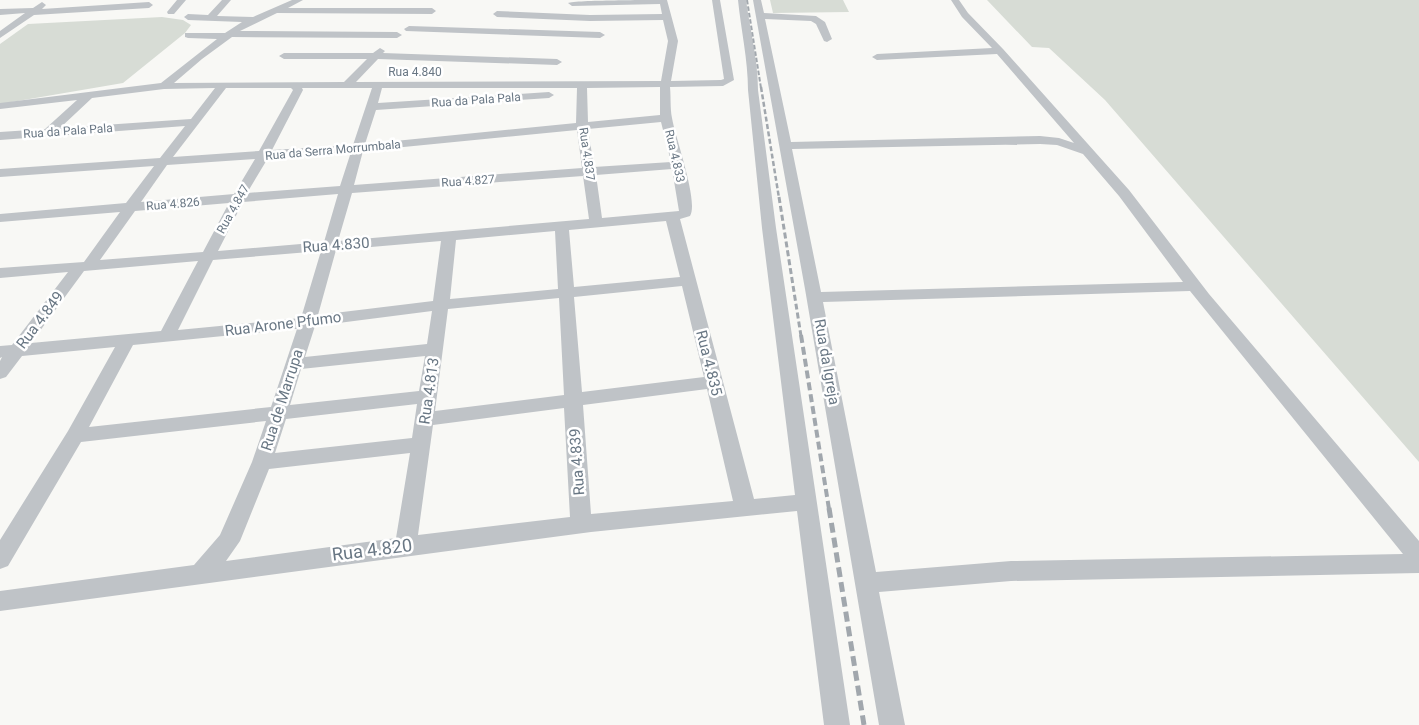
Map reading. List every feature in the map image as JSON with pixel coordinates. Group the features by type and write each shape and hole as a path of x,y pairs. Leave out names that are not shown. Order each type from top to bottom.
{"street":[{"path":"0,35 49,0"},
{"path":"171,12 182,0"},
{"path":"210,18 227,0"},
{"path":"164,86 229,35 253,20 299,0"},
{"path":"379,10 387,0"},
{"path":"582,89 723,83 729,80 716,0"},
{"path":"742,0 746,38 753,71 753,90 770,238 837,725"},
{"name":"Rua da Igreja","path":"757,0 815,297 892,725"},
{"path":"955,0 965,15 1000,51 1124,193 1195,286 1419,557"},
{"path":"568,17 572,2 663,1"},
{"name":"Rua 4.833","path":"663,1 673,41 672,60 665,84 666,118 678,165 686,208 685,213 672,217"},
{"path":"347,85 398,35 409,29 441,3"},
{"path":"478,31 507,4"},
{"path":"0,12 149,5"},
{"path":"276,11 432,11"},
{"path":"497,14 568,17 667,17"},
{"path":"760,16 813,18 820,22 827,39"},
{"path":"188,17 253,20"},
{"path":"0,24 18,23"},
{"path":"409,29 478,31 557,65"},
{"path":"188,35 398,35"},
{"path":"284,56 375,56 557,65 600,35"},
{"path":"876,56 1000,51"},
{"name":"Rua 4.840","path":"296,87 317,84 378,85 557,65"},
{"name":"Rua da Pala Pala","path":"370,107 557,65 582,89"},
{"name":"Rua 4.849","path":"0,373 8,351 84,266 131,208 163,162 223,85"},
{"name":"Rua de Marrupa","path":"201,573 229,541 262,462 308,322 329,245 378,85"},
{"path":"0,106 164,86 296,87"},
{"name":"Rua 4.847","path":"166,337 238,198 264,156 296,87"},
{"name":"Rua 4.837","path":"582,89 582,127 596,222"},
{"path":"50,132 89,95"},
{"name":"Rua da Serra Morrumbala","path":"0,173 264,156 666,118"},
{"path":"1050,140 1058,132 1059,120"},
{"name":"Rua da Pala Pala","path":"0,136 195,122"},
{"path":"786,146 1050,140 1086,151"},
{"name":"Rua 4.827","path":"346,191 678,165"},
{"name":"Rua 4.826","path":"0,218 346,191"},
{"name":"Rua 4.830","path":"0,273 672,217"},
{"name":"Rua 4.835","path":"672,217 746,509"},
{"name":"Rua 4.839","path":"562,226 581,524"},
{"name":"Rua 4.813","path":"406,546 441,305 448,236"},
{"name":"Rua Arone Pfumo","path":"8,351 166,337 308,322 441,305 688,281"},
{"path":"815,297 1195,286"},
{"path":"0,559 76,436 127,341"},
{"path":"294,364 435,349"},
{"path":"425,419 714,382"},
{"path":"76,436 428,396"},
{"path":"262,462 422,444"},
{"name":"Rua 4.820","path":"0,601 238,567 581,524 807,502"},
{"path":"229,541 238,567"},
{"path":"867,583 1011,571 1419,563"}],"shaded area":[{"path":"770,0 843,0 849,12 773,13"},
{"path":"987,0 1419,0 1419,462 1105,100 1049,48 1032,47"},
{"path":"162,17 183,20 191,25 185,33 123,83 0,104 0,44 28,24"}],"railway":[{"path":"747,0 761,88"},
{"path":"761,87 779,198"},
{"path":"779,197 801,336"},
{"path":"801,335 829,509"},
{"path":"829,508 864,725"}]}
